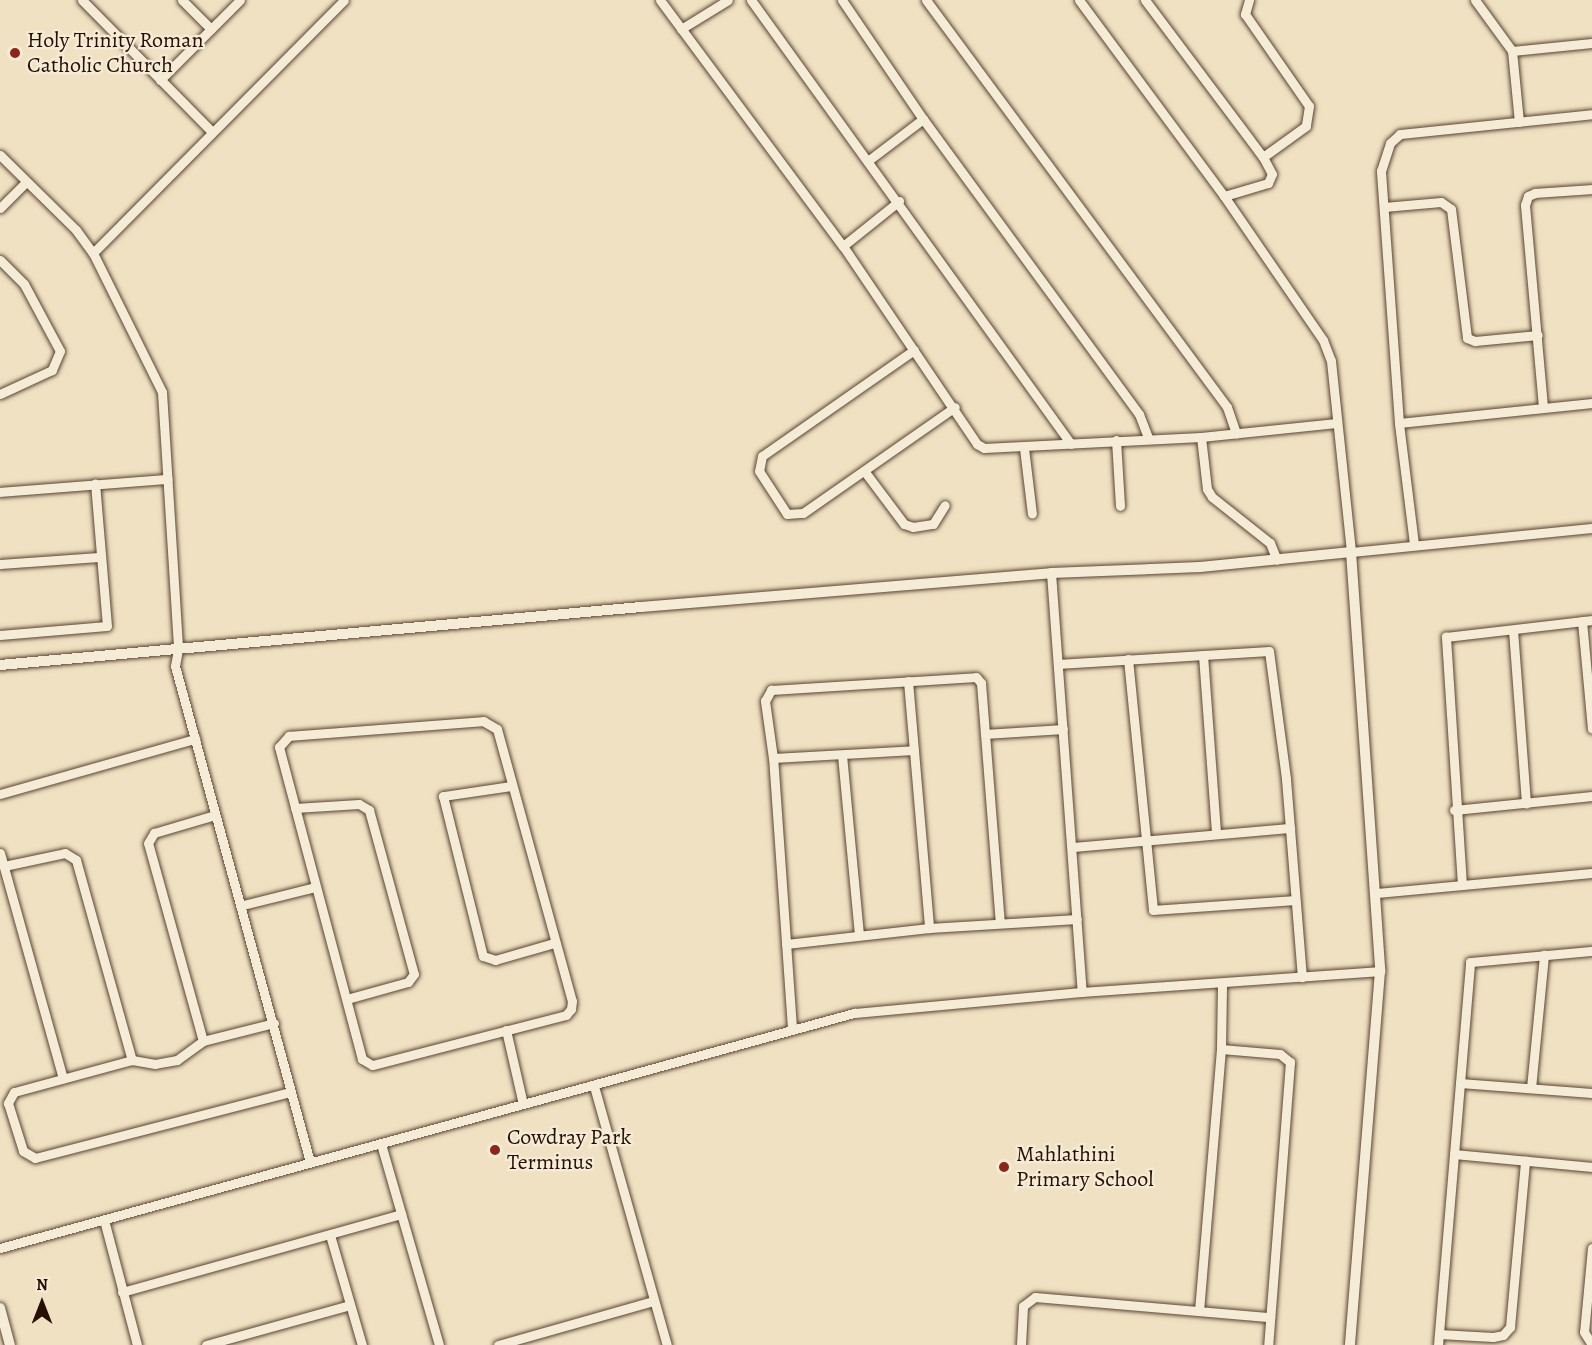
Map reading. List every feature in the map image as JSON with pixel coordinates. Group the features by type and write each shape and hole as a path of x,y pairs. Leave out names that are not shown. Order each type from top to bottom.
{"street":[{"path":"82,0 211,131"},
{"path":"182,0 211,30"},
{"path":"160,80 240,0"},
{"path":"93,252 344,0"},
{"path":"660,0 843,246 955,407 977,444 984,448 1024,448 1148,437 1201,437 1336,423"},
{"path":"681,30 728,0"},
{"path":"751,0 899,201 1071,444"},
{"path":"842,0 923,119 1139,414 1148,437"},
{"path":"926,0 1227,407 1236,433"},
{"path":"1079,0 1224,196 1323,340 1331,362 1351,552 1380,971 1350,1345"},
{"path":"1145,0 1263,157 1272,174 1268,183 1224,196"},
{"path":"1249,0 1245,14 1310,106 1306,126 1263,157"},
{"path":"1475,0 1512,51 1519,122"},
{"path":"1512,51 1592,43"},
{"path":"1414,544 1399,423 1384,207 1385,156 1390,142 1400,134 1592,114 1592,122"},
{"path":"869,160 923,119"},
{"path":"0,155 76,230 93,252 162,392 178,649 175,666 215,815 243,905 310,1162"},
{"path":"0,208 26,182"},
{"path":"1543,407 1525,205 1528,196 1592,189"},
{"path":"843,246 899,201"},
{"path":"1384,207 1441,202 1451,209 1467,338 1475,341 1538,335"},
{"path":"0,260 24,284 60,358 52,370 0,394"},
{"path":"914,350 762,456 758,463 759,471 787,514 794,516 866,472 955,407"},
{"path":"1399,423 1592,403"},
{"path":"1201,437 1207,489 1212,497 1270,543 1277,560"},
{"path":"1116,440 1120,506"},
{"path":"1024,448 1032,514"},
{"path":"866,472 904,524 913,527 933,524 945,505"},
{"path":"0,489 167,479"},
{"path":"0,635 107,626 99,557 95,484"},
{"path":"0,665 1051,573 1277,560 1414,544 1592,528"},
{"path":"0,564 99,557"},
{"path":"1051,573 1082,992"},
{"path":"1462,885 1454,810 1446,637 1592,620"},
{"path":"1581,621 1592,729"},
{"path":"1513,630 1526,804"},
{"path":"1058,664 1263,650 1272,656 1290,828 1302,977"},
{"path":"1203,655 1216,832"},
{"path":"1128,659 1144,840 1153,910 1295,900"},
{"path":"792,1028 773,758 765,701 771,690 976,677 981,683 1000,922"},
{"path":"908,681 929,928"},
{"path":"492,723 497,729 511,786 572,1001 570,1010 566,1015 372,1065 362,1059 279,747 290,736 492,723"},
{"path":"985,734 1063,729"},
{"path":"0,794 195,739"},
{"path":"773,758 914,750"},
{"path":"842,755 859,934"},
{"path":"511,786 443,796 483,956 495,960 554,942"},
{"path":"1454,810 1592,796"},
{"path":"296,808 367,806 414,974 408,982 347,999"},
{"path":"203,1041 148,843 154,833 215,815"},
{"path":"1072,847 1216,832 1290,828"},
{"path":"0,853 63,1078"},
{"path":"4,866 64,853 76,860 132,1060"},
{"path":"1376,893 1592,873"},
{"path":"243,905 316,887"},
{"path":"786,944 859,934 1000,922 1077,919"},
{"path":"1438,1345 1470,962 1592,951"},
{"path":"1531,1088 1544,955"},
{"path":"0,1248 594,1086 792,1028 870,1010 1380,971"},
{"path":"1199,1311 1221,1049 1222,983"},
{"path":"274,1023 203,1041 177,1060 155,1064 132,1060 14,1092 8,1098 23,1151 31,1157 291,1092"},
{"path":"506,1030 523,1104"},
{"path":"1221,1049 1280,1054 1290,1062 1268,1345"},
{"path":"1460,1083 1592,1093"},
{"path":"594,1086 666,1345"},
{"path":"381,1144 439,1345"},
{"path":"1454,1154 1592,1167"},
{"path":"1439,1334 1493,1337 1503,1335 1510,1327 1525,1161"},
{"path":"122,1293 401,1214"},
{"path":"104,1220 137,1345"},
{"path":"330,1235 362,1345"},
{"path":"1592,1248 1584,1332 1592,1345"},
{"path":"1021,1345 1023,1306 1035,1297 1270,1317"},
{"path":"498,1345 653,1301"},
{"path":"206,1345 350,1305"},
{"path":"0,1308 10,1345"}],"place":[{"name":"Holy Trinity Roman Catholic Church","path":"15,53"},
{"name":"Cowdray Park Terminus","path":"495,1150"},
{"name":"Mahlathini Primary School","path":"1004,1167"}]}
